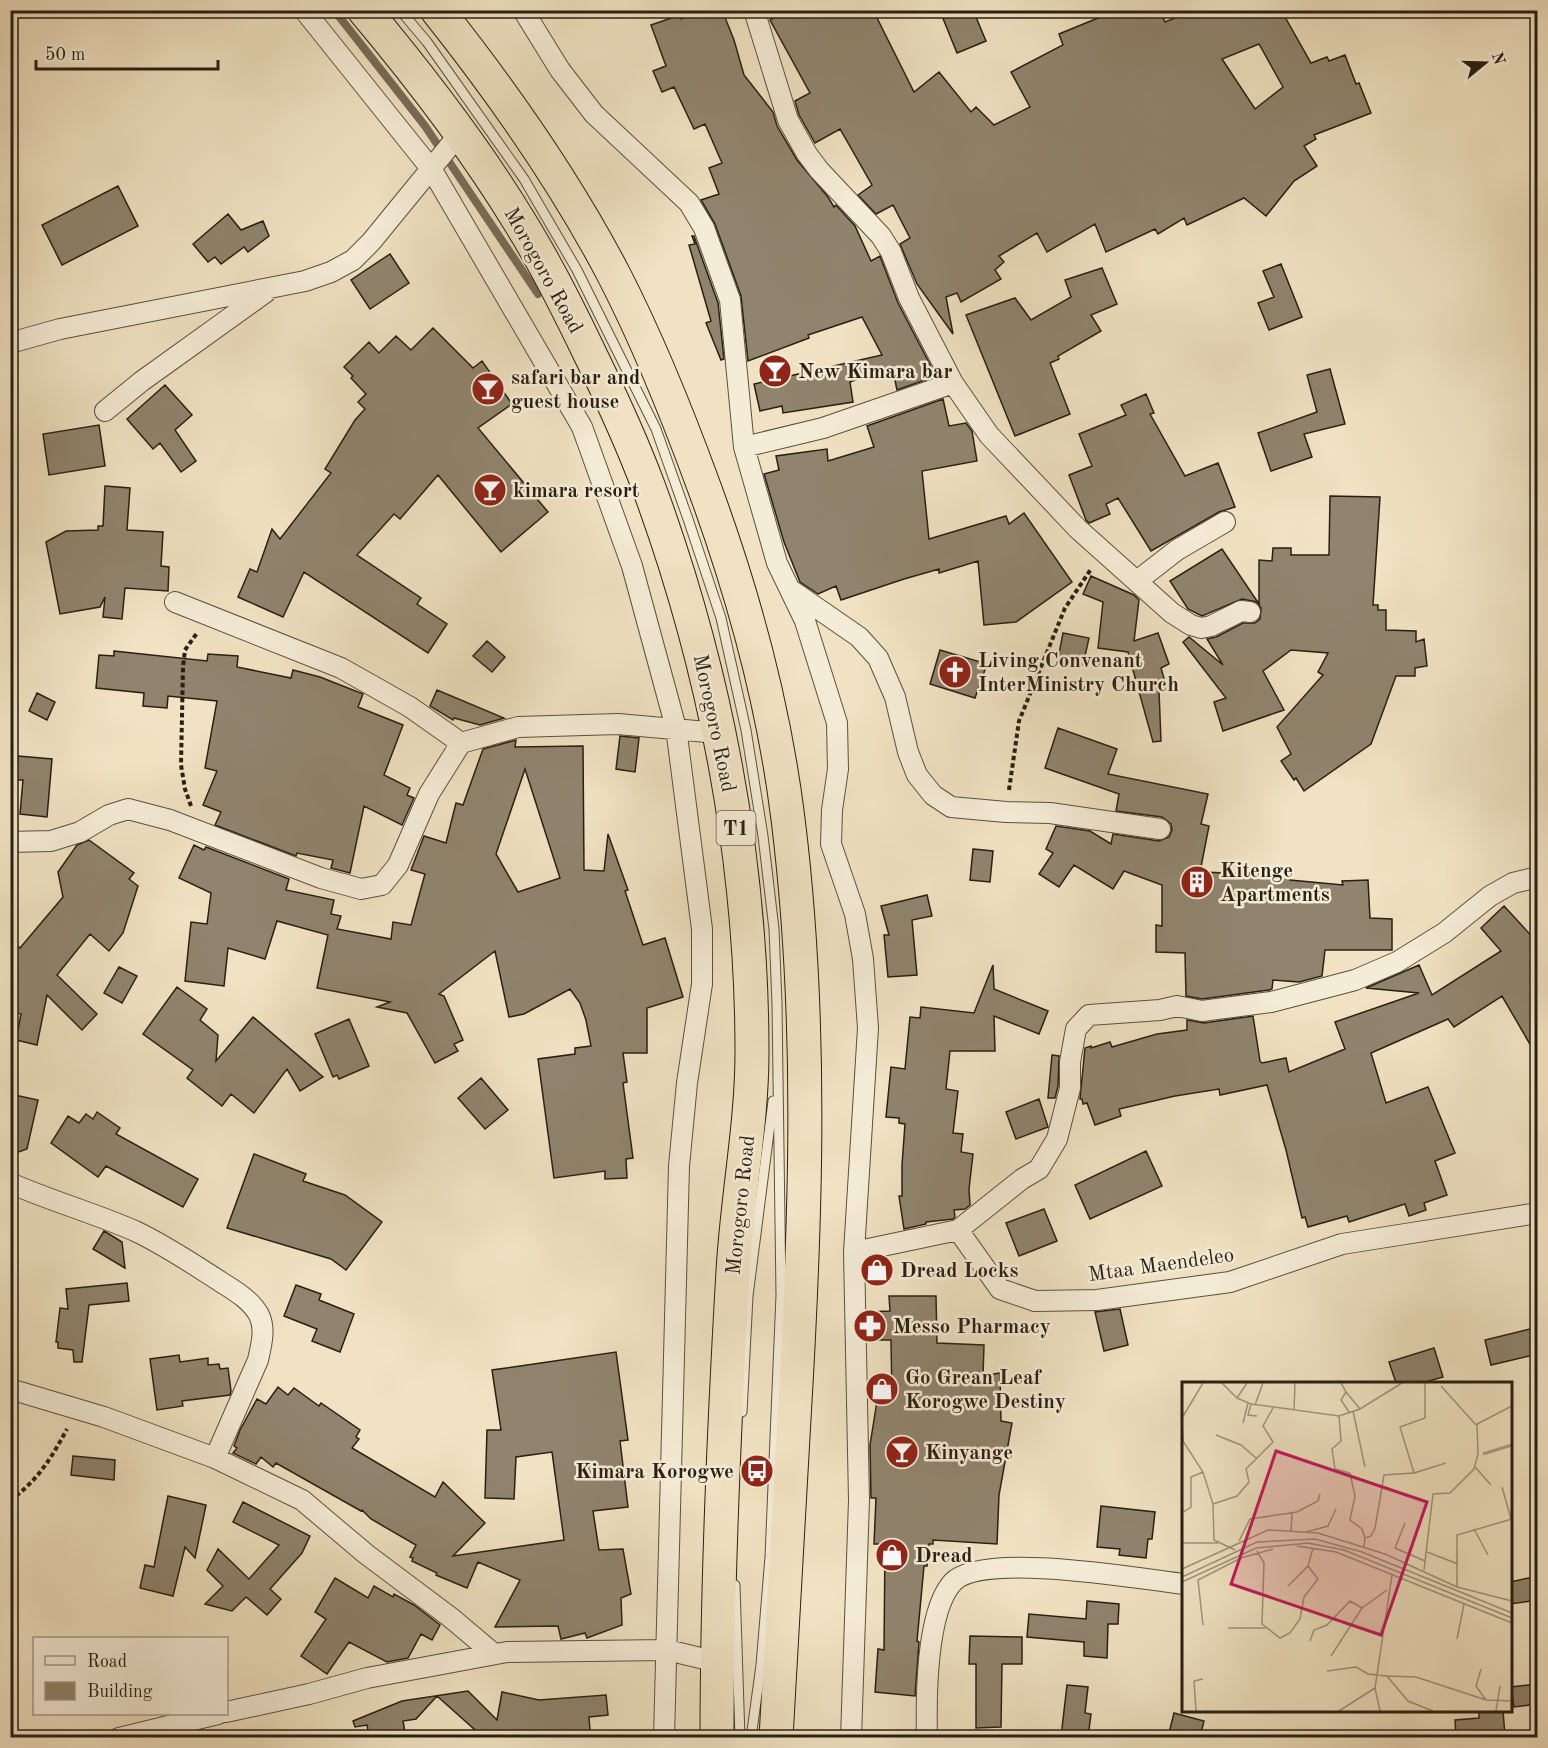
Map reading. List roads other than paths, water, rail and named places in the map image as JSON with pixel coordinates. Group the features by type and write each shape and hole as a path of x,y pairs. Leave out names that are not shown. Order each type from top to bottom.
{"highway":[{"name":"Morogoro Road","path":"364,10 402,56 470,123 571,315 610,396 648,485 679,577 703,662 718,733 738,840 751,989 752,1058 749,1115 733,1269 717,1662 717,1737"},
{"name":"T1","path":"437,10 472,54 526,130 572,201 613,274 656,362 721,531 748,621 770,711 788,815 798,915 804,1016 806,1131 804,1253 776,1737"}],"street":[{"path":"304,10 432,170 582,427 633,566 676,728 702,929 702,984 687,1083 679,1166 664,1737"},
{"path":"523,10 560,70 594,114 689,203 704,228 730,300 744,447 777,563 813,641 837,723 838,769 832,810 831,844 855,914 863,959 868,1028 854,1252 859,1500 851,1737"},
{"path":"754,10 788,120 819,170 881,236 891,252 909,298 953,383 989,435 1078,530 1172,613 1191,625 1201,628 1211,626 1241,611 1250,612"},
{"path":"10,343 60,329 305,281 331,272 353,260 371,242 470,123"},
{"path":"105,411 273,287"},
{"path":"744,447 823,428 953,383"},
{"path":"1137,581 1177,550 1225,522"},
{"path":"791,590 859,637 878,658 895,697 908,752 917,776 933,795 951,807 1050,813 1160,829"},
{"path":"175,602 341,669 410,707 461,742"},
{"path":"10,842 51,841 80,832 109,814 128,809 170,820 321,878 361,889 382,885 398,865 429,794 461,742 518,727 618,724 718,733"},
{"path":"854,1252 958,1230 1022,1179 1039,1169 1057,1139 1070,1088 1070,1062 1076,1029 1089,1015 1160,1010 1177,1006 1202,1011 1271,1002 1355,980 1397,962 1444,933 1498,892 1514,883 1538,877"},
{"path":"10,1183 53,1201 109,1220 159,1243 237,1293 255,1310 262,1327 262,1344 258,1360 215,1458"},
{"name":"Mtaa Maendeleo","path":"958,1230 1000,1289 1035,1301 1097,1300 1230,1282 1342,1244 1538,1212"},
{"path":"10,1389 75,1408 215,1458 302,1500 366,1554 450,1617 494,1654"},
{"path":"927,1737 931,1635 939,1602 954,1581 968,1572 989,1569 1063,1569 1182,1584"},
{"path":"228,1712 309,1694 367,1678 507,1652 667,1650 717,1662"},
{"path":"119,1737 210,1715"}],"lane":[{"name":"Morogoro Road","path":"400,10 428,42 470,123 524,180 577,270 656,429 721,618 746,730 774,929 777,1004 780,1319 770,1557 761,1665 751,1737"},
{"name":"Morogoro Road","path":"741,1423 748,1296 777,1069"},
{"path":"734,1572 740,1737"}],"waterway":[{"path":"334,10 425,126 538,294"}],"place":[{"name":"New Kimara bar","path":"775,371"},
{"name":"safari bar and guest house","path":"488,389"},
{"name":"kimara resort","path":"490,490"},
{"name":"Living Convenant InterMinistry Church","path":"955,672"},
{"name":"Kitenge Apartments","path":"1197,882"},
{"name":"Dread Locks","path":"877,1270"},
{"name":"Messo Pharmacy","path":"870,1326"},
{"name":"Go Grean Leaf Korogwe Destiny","path":"882,1389"},
{"name":"Kinyange","path":"902,1452"},
{"name":"Kimara Korogwe","path":"757,1471"},
{"name":"Dread","path":"892,1555"}]}
